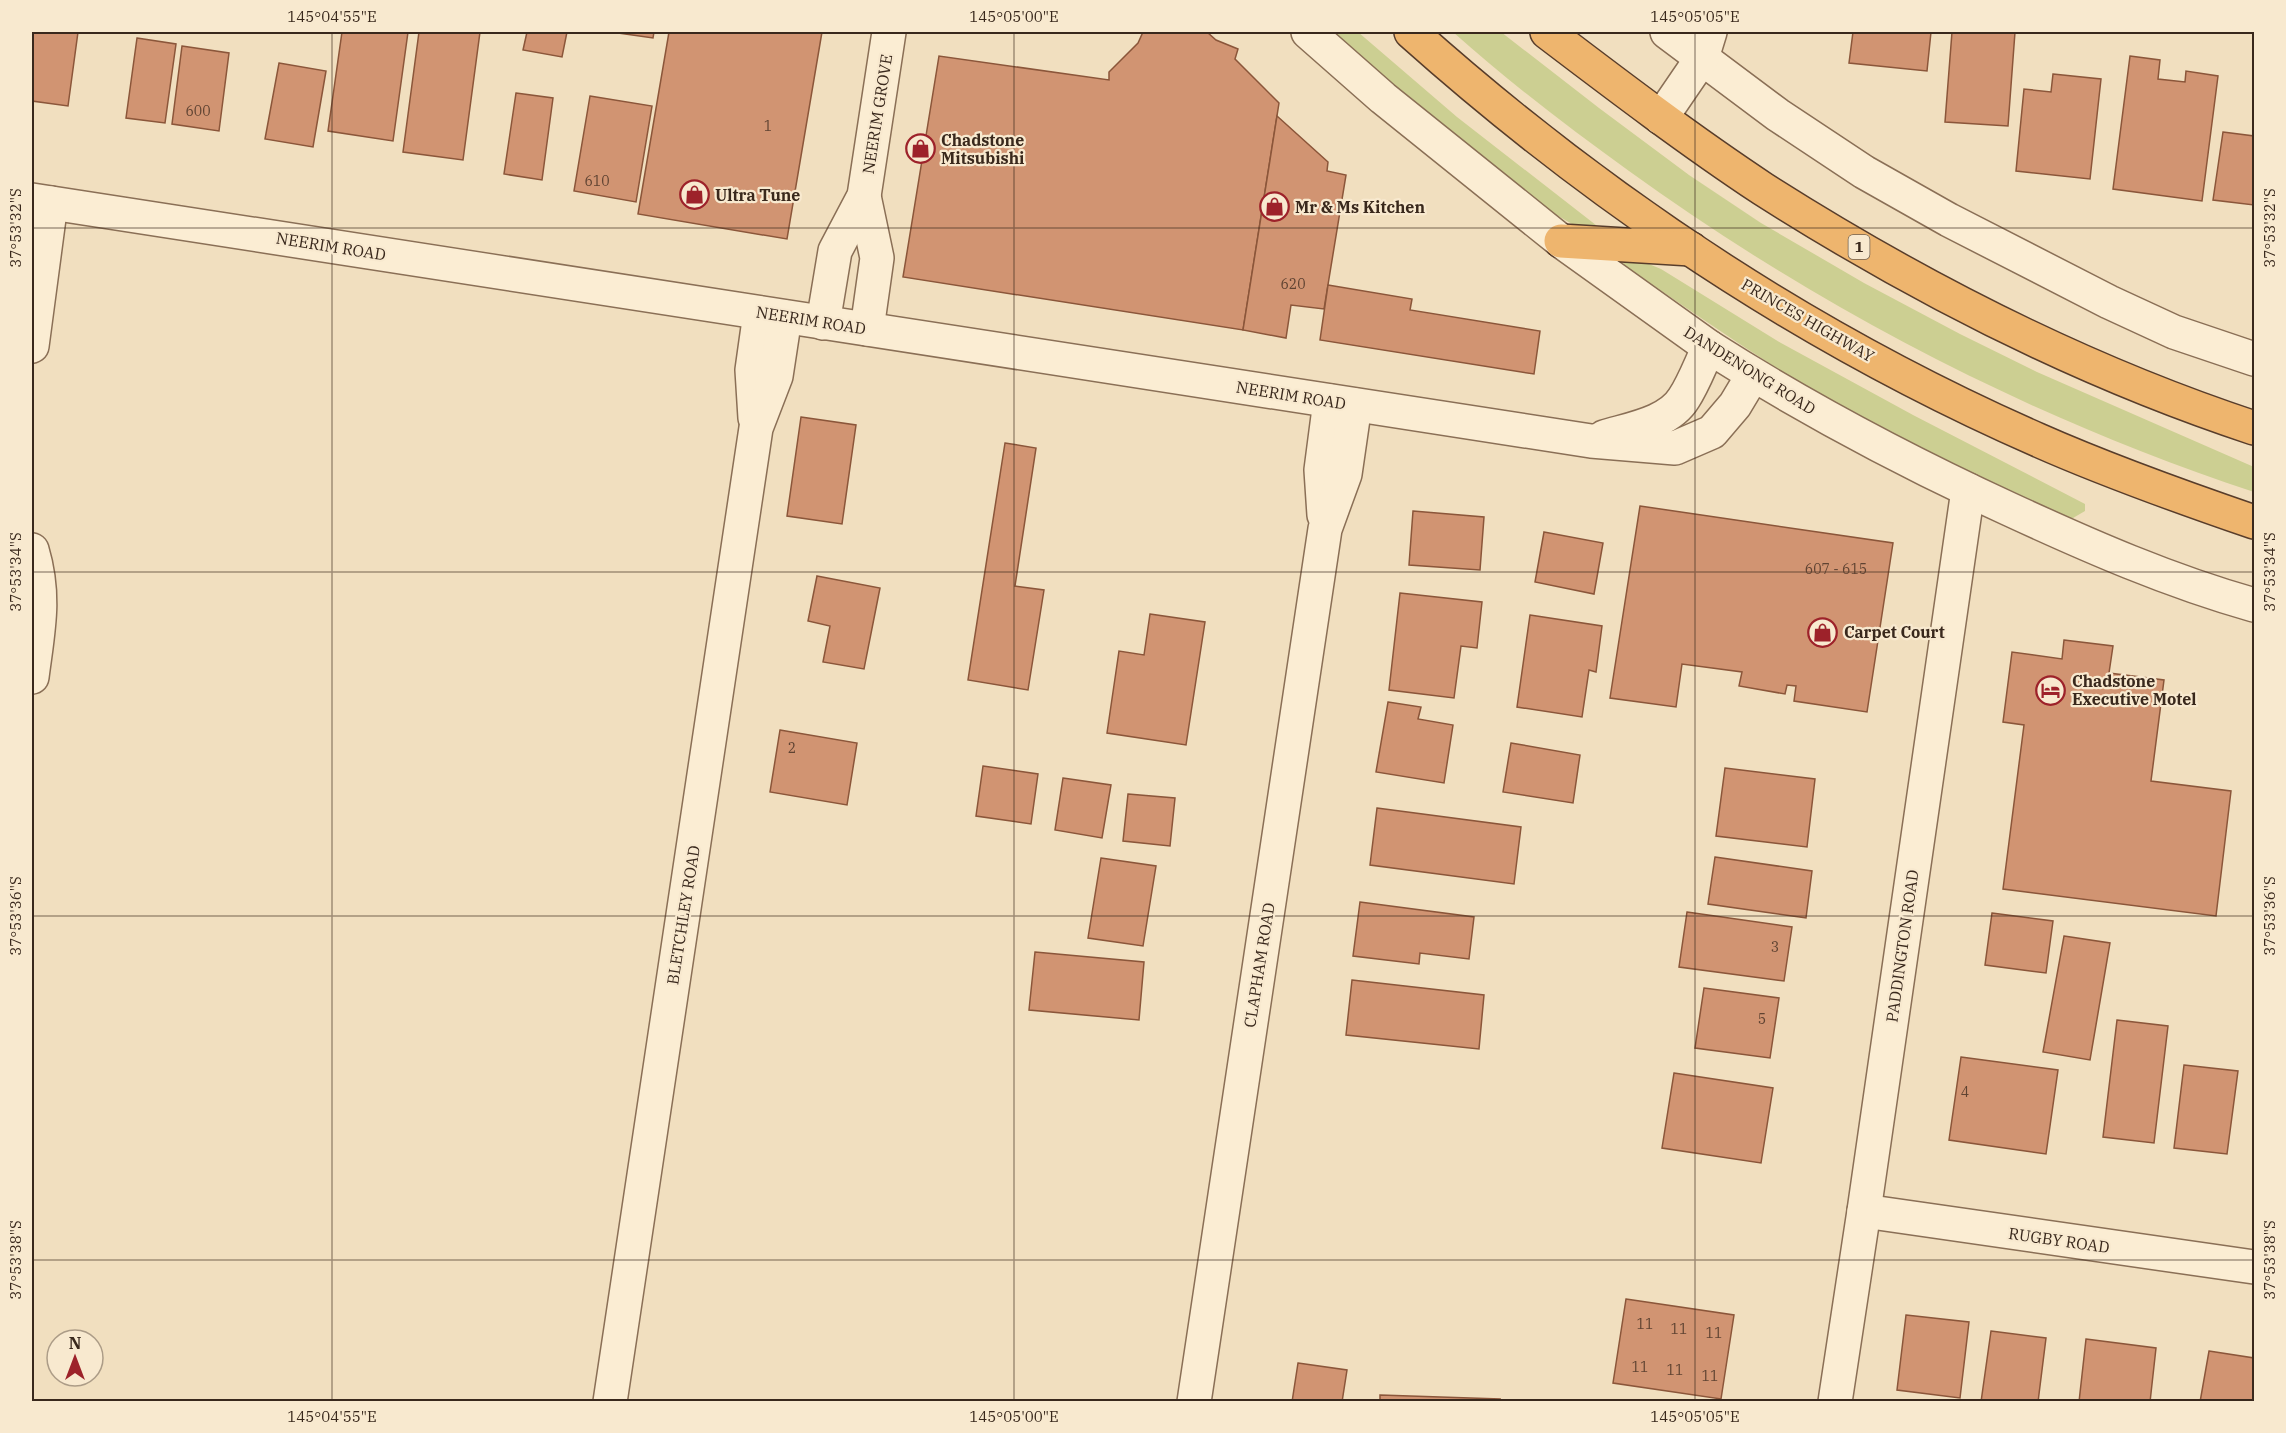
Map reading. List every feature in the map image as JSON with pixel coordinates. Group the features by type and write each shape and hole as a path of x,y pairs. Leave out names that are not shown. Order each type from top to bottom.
{"highway":[{"name":"PRINCES HIGHWAY","path":"1411,32 1546,144 1623,203 1764,296 1874,359 1989,417 2102,467 2254,522"},
{"name":"1","path":"1547,32 1661,118 1763,188 1862,249 1960,303 2052,348 2141,387 2254,428"},
{"path":"1561,241 1691,249"}],"street":[{"name":"NEERIM GROVE","path":"823,322 835,251 864,196 889,32"},
{"name":"DANDENONG ROAD","path":"1308,32 1383,98 1561,241 1709,347 1753,375 1877,445 1968,490 2124,560 2254,605"},
{"path":"1667,32 1706,45 1778,115 1864,172 1949,220 2109,302 2174,332 2254,359"},
{"path":"1661,118 1706,45"},
{"name":"NEERIM GROVE","path":"864,196 877,258 867,329"},
{"path":"32,346 41,202"},
{"name":"NEERIM ROAD","path":"41,202 1591,441 1675,448 1712,432 1736,405 1753,375"},
{"name":"BLETCHLEY ROAD","path":"610,1401 756,428 776,376 772,315"},
{"name":"NEERIM ROAD","path":"1591,441 1657,420 1678,407 1709,347"},
{"name":"CLAPHAM ROAD","path":"1194,1401 1325,529 1345,474 1343,403"},
{"name":"PADDINGTON ROAD","path":"1834,1401 1864,1211 1968,490"},
{"path":"32,550 41,591 32,677"},
{"name":"RUGBY ROAD","path":"1864,1211 2254,1268"}],"green space":[{"path":"1331,32 1358,32 1457,117 1601,229 1579,228 1546,209 1398,90"},
{"path":"1453,32 1501,32 1689,175 1761,223 1864,283 1960,334 2037,372 2254,467 2254,492 2171,463 2089,430 1929,356 1852,314 1776,269 1629,171 1539,104"},
{"path":"1623,261 1644,262 1661,269 1781,343 1913,415 2085,504 2085,511 2069,518 1889,435 1833,403 1712,326 1624,265"}],"building":[{"path":"32,32 78,32 68,106 32,101"},
{"path":"342,32 408,32 393,141 328,131"},
{"path":"419,32 480,32 463,160 403,152"},
{"path":"527,32 567,32 562,57 523,50"},
{"path":"611,32 654,32 653,38"},
{"path":"669,32 822,32 787,239 638,214"},
{"path":"1143,32 1207,32 1216,40 1238,49 1235,59 1279,103 1243,330 903,277 939,56 1109,80 1109,72 1138,43"},
{"path":"1853,32 1931,32 1927,71 1849,63"},
{"path":"1952,32 2015,32 2008,126 1945,122"},
{"path":"137,38 176,44 165,123 126,118"},
{"path":"182,46 229,53 219,131 172,124"},
{"path":"2130,56 2160,60 2158,79 2185,82 2186,71 2218,76 2202,201 2113,189"},
{"path":"279,63 326,71 313,147 265,139"},
{"path":"2053,74 2101,79 2090,179 2016,171 2024,89 2051,92"},
{"path":"516,93 553,98 542,180 504,174"},
{"path":"590,96 652,106 636,202 574,191"},
{"path":"1277,116 1328,162 1327,171 1346,175 1324,309 1291,305 1286,338 1243,330"},
{"path":"2223,132 2254,136 2254,205 2213,200"},
{"path":"1328,285 1412,299 1410,310 1540,331 1534,374 1320,340"},
{"path":"801,417 856,425 842,524 787,516"},
{"path":"1005,443 1036,448 1015,586 1044,590 1028,690 968,680"},
{"path":"1640,506 1893,543 1867,712 1794,701 1796,686 1787,685 1785,694 1739,686 1742,672 1682,664 1676,707 1610,698"},
{"path":"1413,511 1484,517 1480,570 1409,565"},
{"path":"1544,532 1603,543 1594,594 1535,582"},
{"path":"817,576 880,588 864,669 823,662 830,626 808,621"},
{"path":"1400,593 1482,602 1477,648 1461,646 1454,698 1389,690"},
{"path":"1150,614 1205,622 1186,745 1107,733 1119,651 1144,655"},
{"path":"1530,615 1602,626 1596,672 1589,670 1582,717 1517,707"},
{"path":"2064,640 2113,646 2109,673 2164,680 2151,781 2231,791 2216,916 2003,889 2024,725 2003,722 2012,652 2062,659"},
{"path":"1388,702 1421,707 1418,719 1453,725 1444,783 1376,772"},
{"path":"780,730 857,743 847,805 770,792"},
{"path":"1511,743 1580,755 1573,803 1503,792"},
{"path":"983,766 1038,774 1031,824 976,816"},
{"path":"1725,768 1815,779 1807,847 1716,836"},
{"path":"1063,778 1111,785 1102,838 1055,830"},
{"path":"1128,794 1175,798 1170,846 1123,841"},
{"path":"1377,808 1521,827 1514,884 1370,865"},
{"path":"1715,857 1812,871 1806,918 1708,904"},
{"path":"1101,858 1156,866 1143,946 1088,938"},
{"path":"1360,902 1474,917 1469,959 1420,953 1419,964 1353,956"},
{"path":"1687,912 1792,927 1784,981 1679,967"},
{"path":"1992,913 2053,921 2046,973 1985,965"},
{"path":"2064,936 2110,943 2090,1060 2043,1052"},
{"path":"1035,952 1144,962 1139,1020 1029,1010"},
{"path":"1352,980 1484,995 1479,1049 1346,1035"},
{"path":"1704,988 1779,998 1770,1058 1695,1048"},
{"path":"2117,1020 2168,1026 2154,1143 2103,1137"},
{"path":"1961,1057 2058,1070 2046,1154 1949,1140"},
{"path":"2184,1065 2238,1071 2227,1154 2174,1148"},
{"path":"1674,1073 1773,1088 1761,1163 1662,1148"},
{"path":"1626,1299 1734,1315 1721,1399 1613,1383"},
{"path":"1906,1315 1969,1322 1960,1398 1897,1390"},
{"path":"1991,1331 2046,1338 2038,1402 1981,1402"},
{"path":"2086,1339 2156,1348 2150,1402 2079,1402"},
{"path":"2209,1351 2254,1358 2254,1402 2200,1402"},
{"path":"1298,1363 1347,1370 1342,1402 1292,1402"},
{"path":"1380,1395 1500,1399 1499,1402 1380,1402"}],"place":[{"name":"Chadstone Mitsubishi","path":"920,149"},
{"name":"Ultra Tune","path":"694,195"},
{"name":"Mr & Ms Kitchen","path":"1274,207"},
{"name":"Carpet Court","path":"1823,632"},
{"name":"Chadstone Executive Motel","path":"2051,690"}]}
